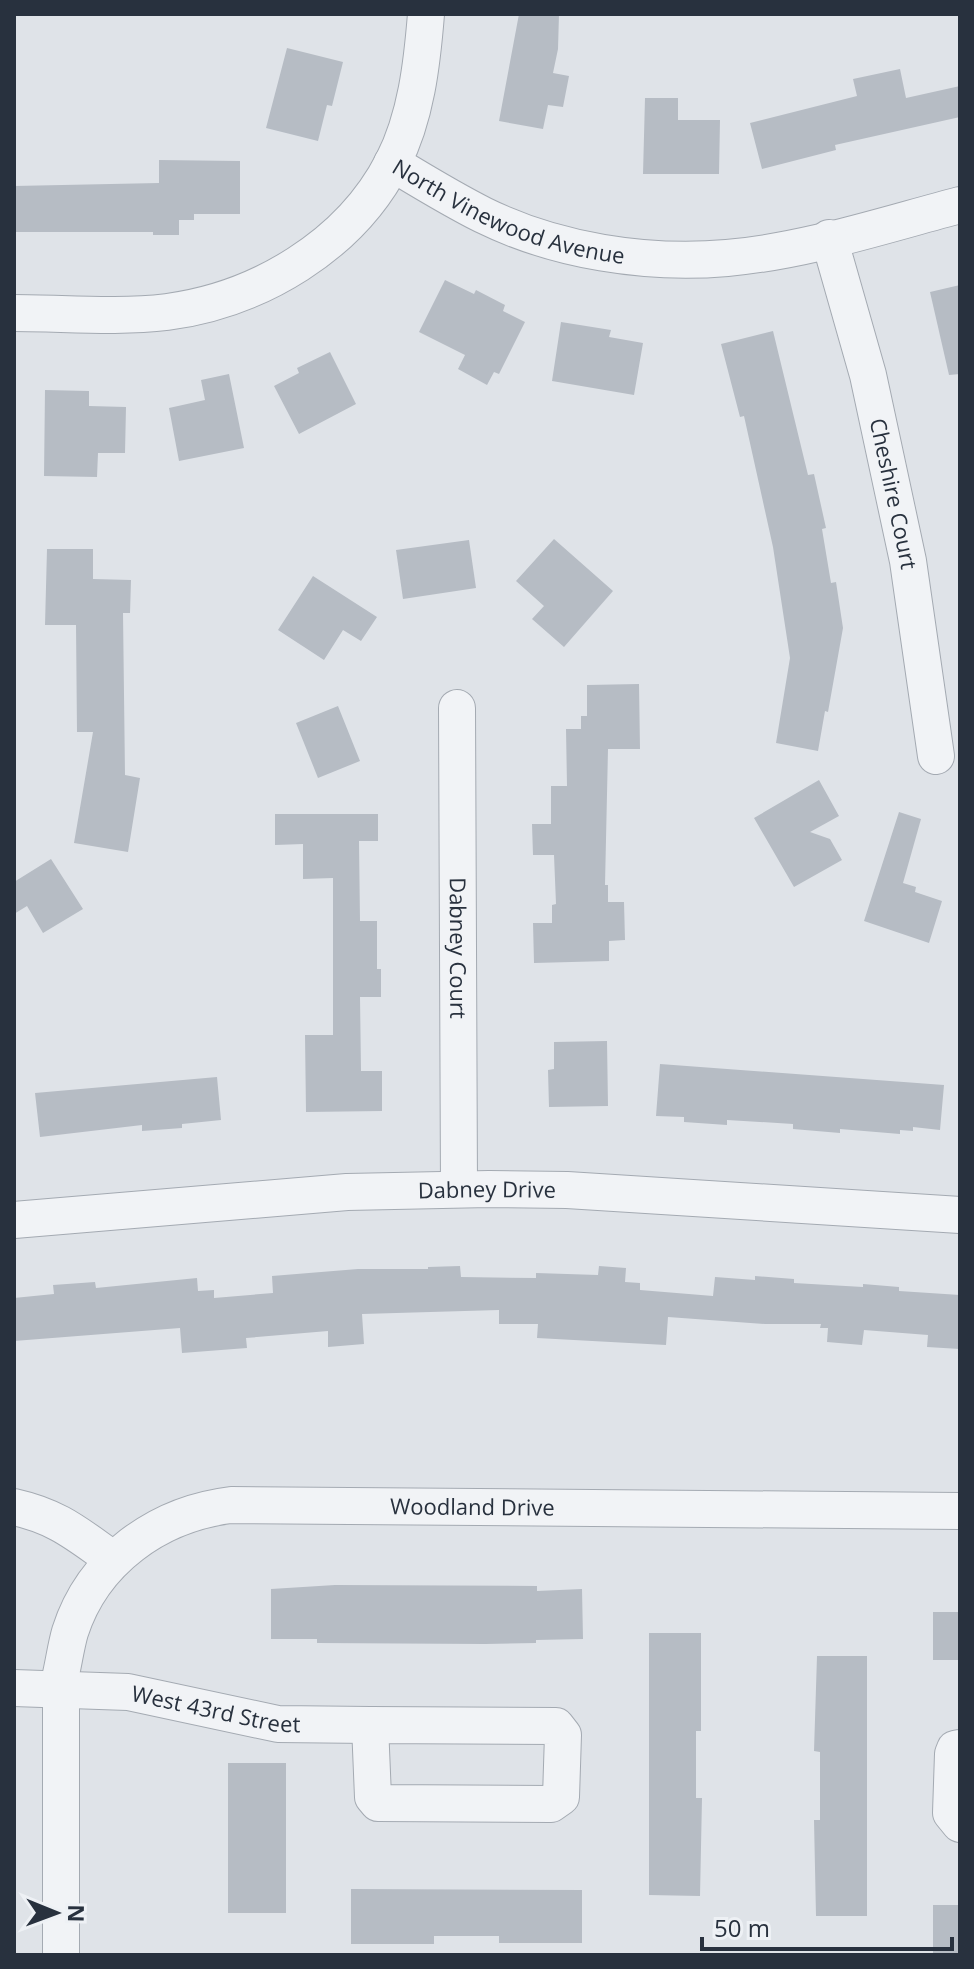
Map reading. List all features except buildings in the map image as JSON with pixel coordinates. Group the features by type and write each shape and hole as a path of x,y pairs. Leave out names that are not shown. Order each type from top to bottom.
{"street":[{"path":"392,163 413,108 426,14"},
{"name":"North Vinewood Avenue","path":"14,313 154,313 207,305 245,293 273,280 336,235 367,201 392,163 484,216 544,238 604,253 666,259 728,258 774,251 960,205"},
{"name":"Cheshire Court","path":"829,238 868,375 908,561 936,756"},
{"name":"Dabney Court","path":"457,708 459,1189"},
{"name":"Dabney Drive","path":"14,1220 347,1192 459,1189 582,1191 960,1215"},
{"name":"Woodland Drive","path":"114,1560 160,1525 188,1514 231,1505 960,1511"},
{"path":"14,1507 65,1524 114,1560 80,1606 61,1674 61,1955"},
{"name":"West 43rd Street","path":"14,1688 128,1692 278,1724 556,1726 563,1735 561,1797 551,1804 378,1803 373,1797 370,1725"},
{"path":"960,1748 955,1749 953,1754 951,1813 960,1824"}]}
